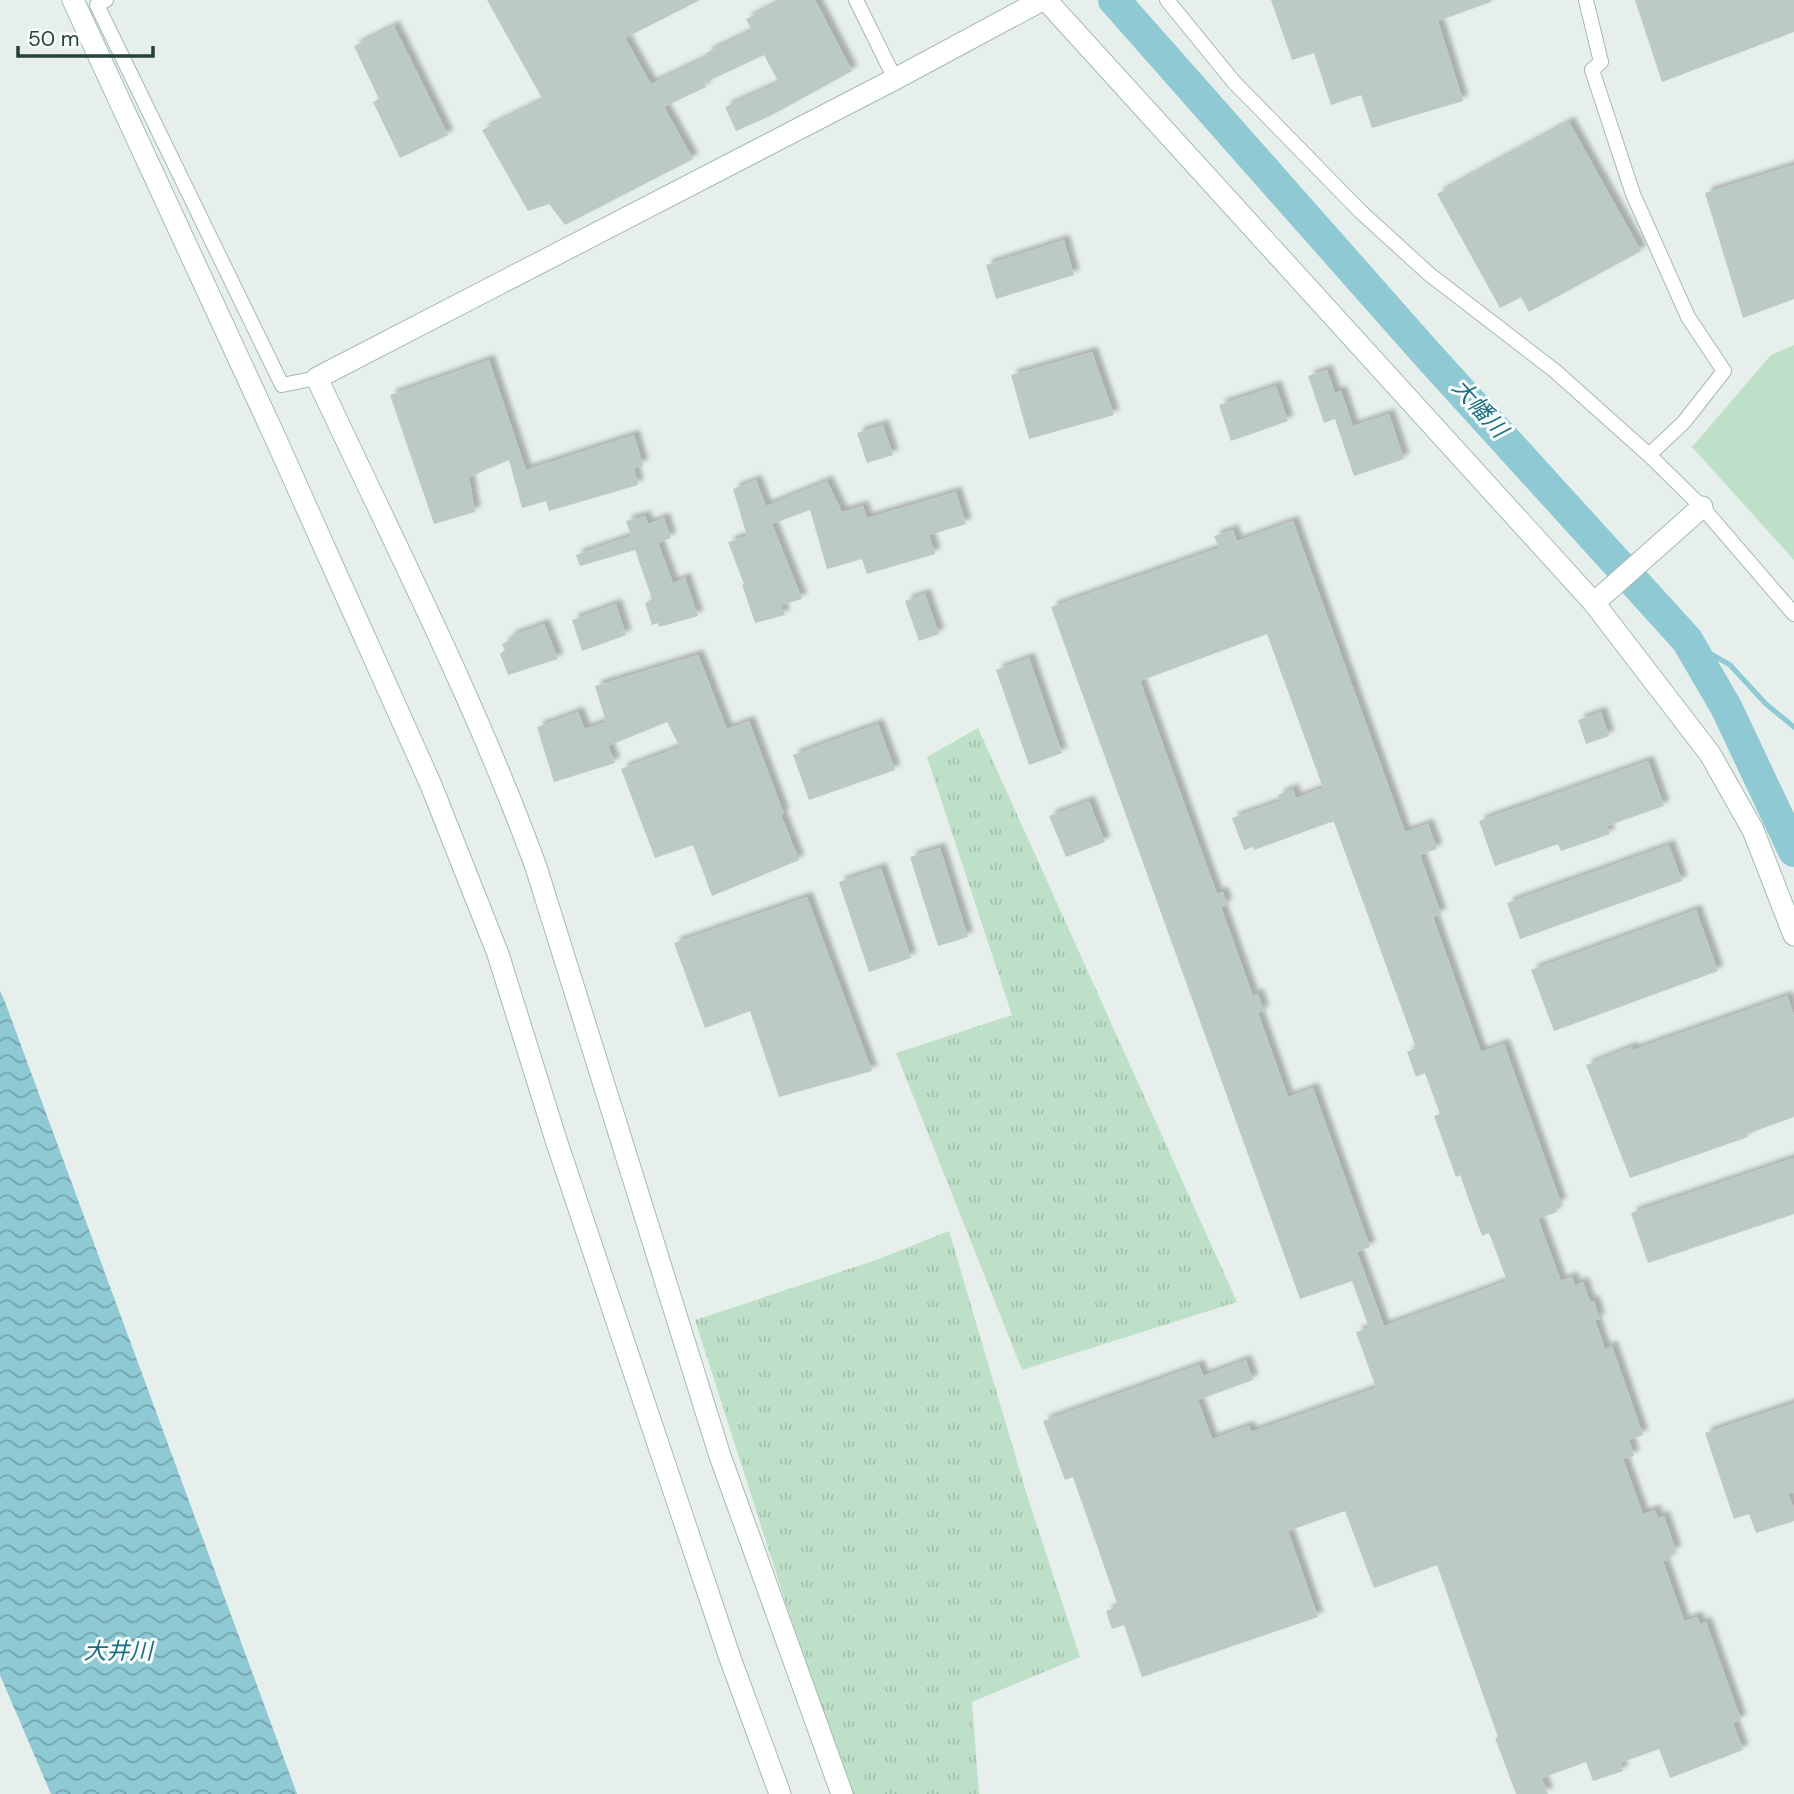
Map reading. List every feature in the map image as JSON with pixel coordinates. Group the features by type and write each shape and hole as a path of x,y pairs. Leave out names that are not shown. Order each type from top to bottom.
{"street":[{"path":"73,0 268,422 431,785 498,954 622,1338 730,1658 780,1794"},
{"path":"106,0 97,5 282,385 317,378 1044,0 1594,604 1710,754 1753,830 1794,935"},
{"path":"856,0 895,79"},
{"path":"1167,0 1233,81 1362,212 1429,274 1555,371 1649,455 1702,507 1794,614"},
{"path":"1586,0 1601,62 1592,70 1633,194 1688,317 1724,371 1684,422 1649,455"},
{"path":"317,378 486,740 516,811 536,867 720,1456 842,1794"},
{"path":"1594,604 1702,507"}],"green space":[{"path":"1794,345 1794,560 1692,447 1771,355"},
{"path":"978,728 1237,1302 1022,1370 896,1053 1012,1015 927,757"},
{"path":"949,1231 1026,1492 1080,1657 972,1702 979,1794 847,1794 695,1320 879,1259"}],"water":[{"name":"大井川","path":"0,991 297,1794 51,1794 0,1675"}],"building":[{"path":"487,0 700,0 625,38 651,84 708,57 706,53 752,31 746,19 783,0 815,0 852,71 770,116 736,131 725,107 779,83 764,55 704,83 706,87 664,107 693,159 565,225 549,204 528,211 482,130 543,100"},
{"path":"1271,0 1491,2 1438,21 1463,101 1372,128 1361,95 1331,105 1314,53 1292,60"},
{"path":"1635,0 1794,0 1794,32 1662,82"},
{"path":"394,26 448,135 400,158 373,102 379,99 354,46"},
{"path":"1569,122 1641,251 1529,312 1521,297 1500,308 1437,194"},
{"path":"1794,165 1794,299 1743,318 1705,193"},
{"path":"1064,240 1074,275 996,299 986,265"},
{"path":"1092,352 1114,415 1029,439 1011,375"},
{"path":"489,360 526,470 634,435 643,465 634,468 638,485 549,511 546,501 522,508 509,460 469,477 475,512 434,524 390,395"},
{"path":"1327,370 1335,393 1341,391 1353,426 1389,414 1404,459 1354,476 1335,419 1324,423 1308,376"},
{"path":"1276,386 1288,421 1231,441 1219,405"},
{"path":"883,425 893,455 867,463 857,433"},
{"path":"756,480 766,506 827,481 842,512 863,506 867,518 956,492 966,524 929,535 935,554 867,574 862,559 827,569 810,510 772,524 802,599 781,605 785,615 755,623 728,542 747,536 733,489"},
{"path":"645,516 648,524 664,518 671,538 658,543 673,583 685,578 698,616 659,627 658,623 652,625 645,603 652,599 635,550 580,566 576,555 631,536 626,521"},
{"path":"1293,521 1405,832 1428,824 1437,849 1420,855 1441,914 1433,917 1481,1052 1504,1044 1561,1203 1555,1206 1557,1212 1538,1219 1561,1281 1572,1277 1575,1285 1583,1282 1600,1319 1595,1320 1605,1349 1612,1346 1643,1435 1629,1440 1634,1456 1623,1459 1643,1514 1655,1510 1658,1518 1664,1516 1676,1551 1669,1554 1671,1559 1663,1561 1684,1621 1697,1617 1700,1624 1706,1622 1741,1720 1733,1723 1743,1750 1670,1778 1659,1749 1620,1763 1623,1771 1593,1781 1586,1762 1542,1778 1548,1794 1516,1794 1437,1565 1374,1588 1345,1511 1288,1531 1318,1617 1142,1677 1124,1625 1112,1629 1106,1611 1118,1606 1073,1477 1065,1480 1043,1421 1199,1365 1203,1376 1246,1360 1253,1380 1198,1400 1212,1439 1249,1426 1251,1432 1376,1388 1356,1332 1369,1328 1352,1281 1300,1299 1051,607 1219,548 1214,536 1233,530 1237,541","holes":["1267,634 1323,788 1296,798 1293,789 1278,795 1280,801 1232,818 1244,850 1253,847 1254,850 1334,822 1416,1048 1407,1052 1416,1077 1425,1073 1440,1114 1434,1116 1456,1177 1460,1175 1482,1236 1489,1233 1507,1281 1384,1326 1357,1252 1370,1247 1313,1088 1288,1097 1258,1013 1264,1011 1258,994 1253,996 1221,907 1227,905 1223,892 1217,894 1140,681"]},
{"path":"925,594 939,634 919,641 905,601"},
{"path":"616,604 626,635 582,651 572,620"},
{"path":"544,624 558,659 508,675 500,654 505,650 502,644 510,640 509,637"},
{"path":"698,655 727,729 749,721 799,860 712,896 693,845 655,858 621,769 680,747 667,722 608,746 615,763 554,782 537,727 578,712 585,729 606,722 595,686"},
{"path":"1029,658 1062,753 1029,765 996,670"},
{"path":"1601,712 1609,736 1586,744 1578,720"},
{"path":"878,724 895,770 809,800 793,755"},
{"path":"1648,761 1664,806 1607,826 1610,834 1561,851 1558,844 1495,866 1479,821"},
{"path":"1089,801 1105,842 1066,857 1049,816"},
{"path":"1669,845 1682,881 1520,939 1507,903"},
{"path":"940,848 968,937 938,946 910,857"},
{"path":"881,868 911,958 869,972 839,882"},
{"path":"807,897 872,1071 779,1097 750,1011 705,1028 674,943"},
{"path":"1696,910 1718,971 1554,1031 1531,970"},
{"path":"1787,996 1794,1015 1794,1117 1747,1134 1748,1137 1630,1178 1586,1065"},
{"path":"1794,1158 1794,1214 1648,1263 1631,1213"},
{"path":"1794,1403 1794,1492 1788,1493 1794,1509 1794,1521 1756,1533 1749,1514 1734,1519 1705,1433"}],"waterway":[{"name":"大幡川","path":"1114,0 1426,353 1687,640 1726,707 1794,851"},
{"path":"1687,640 1730,665 1766,704 1794,727"}]}
